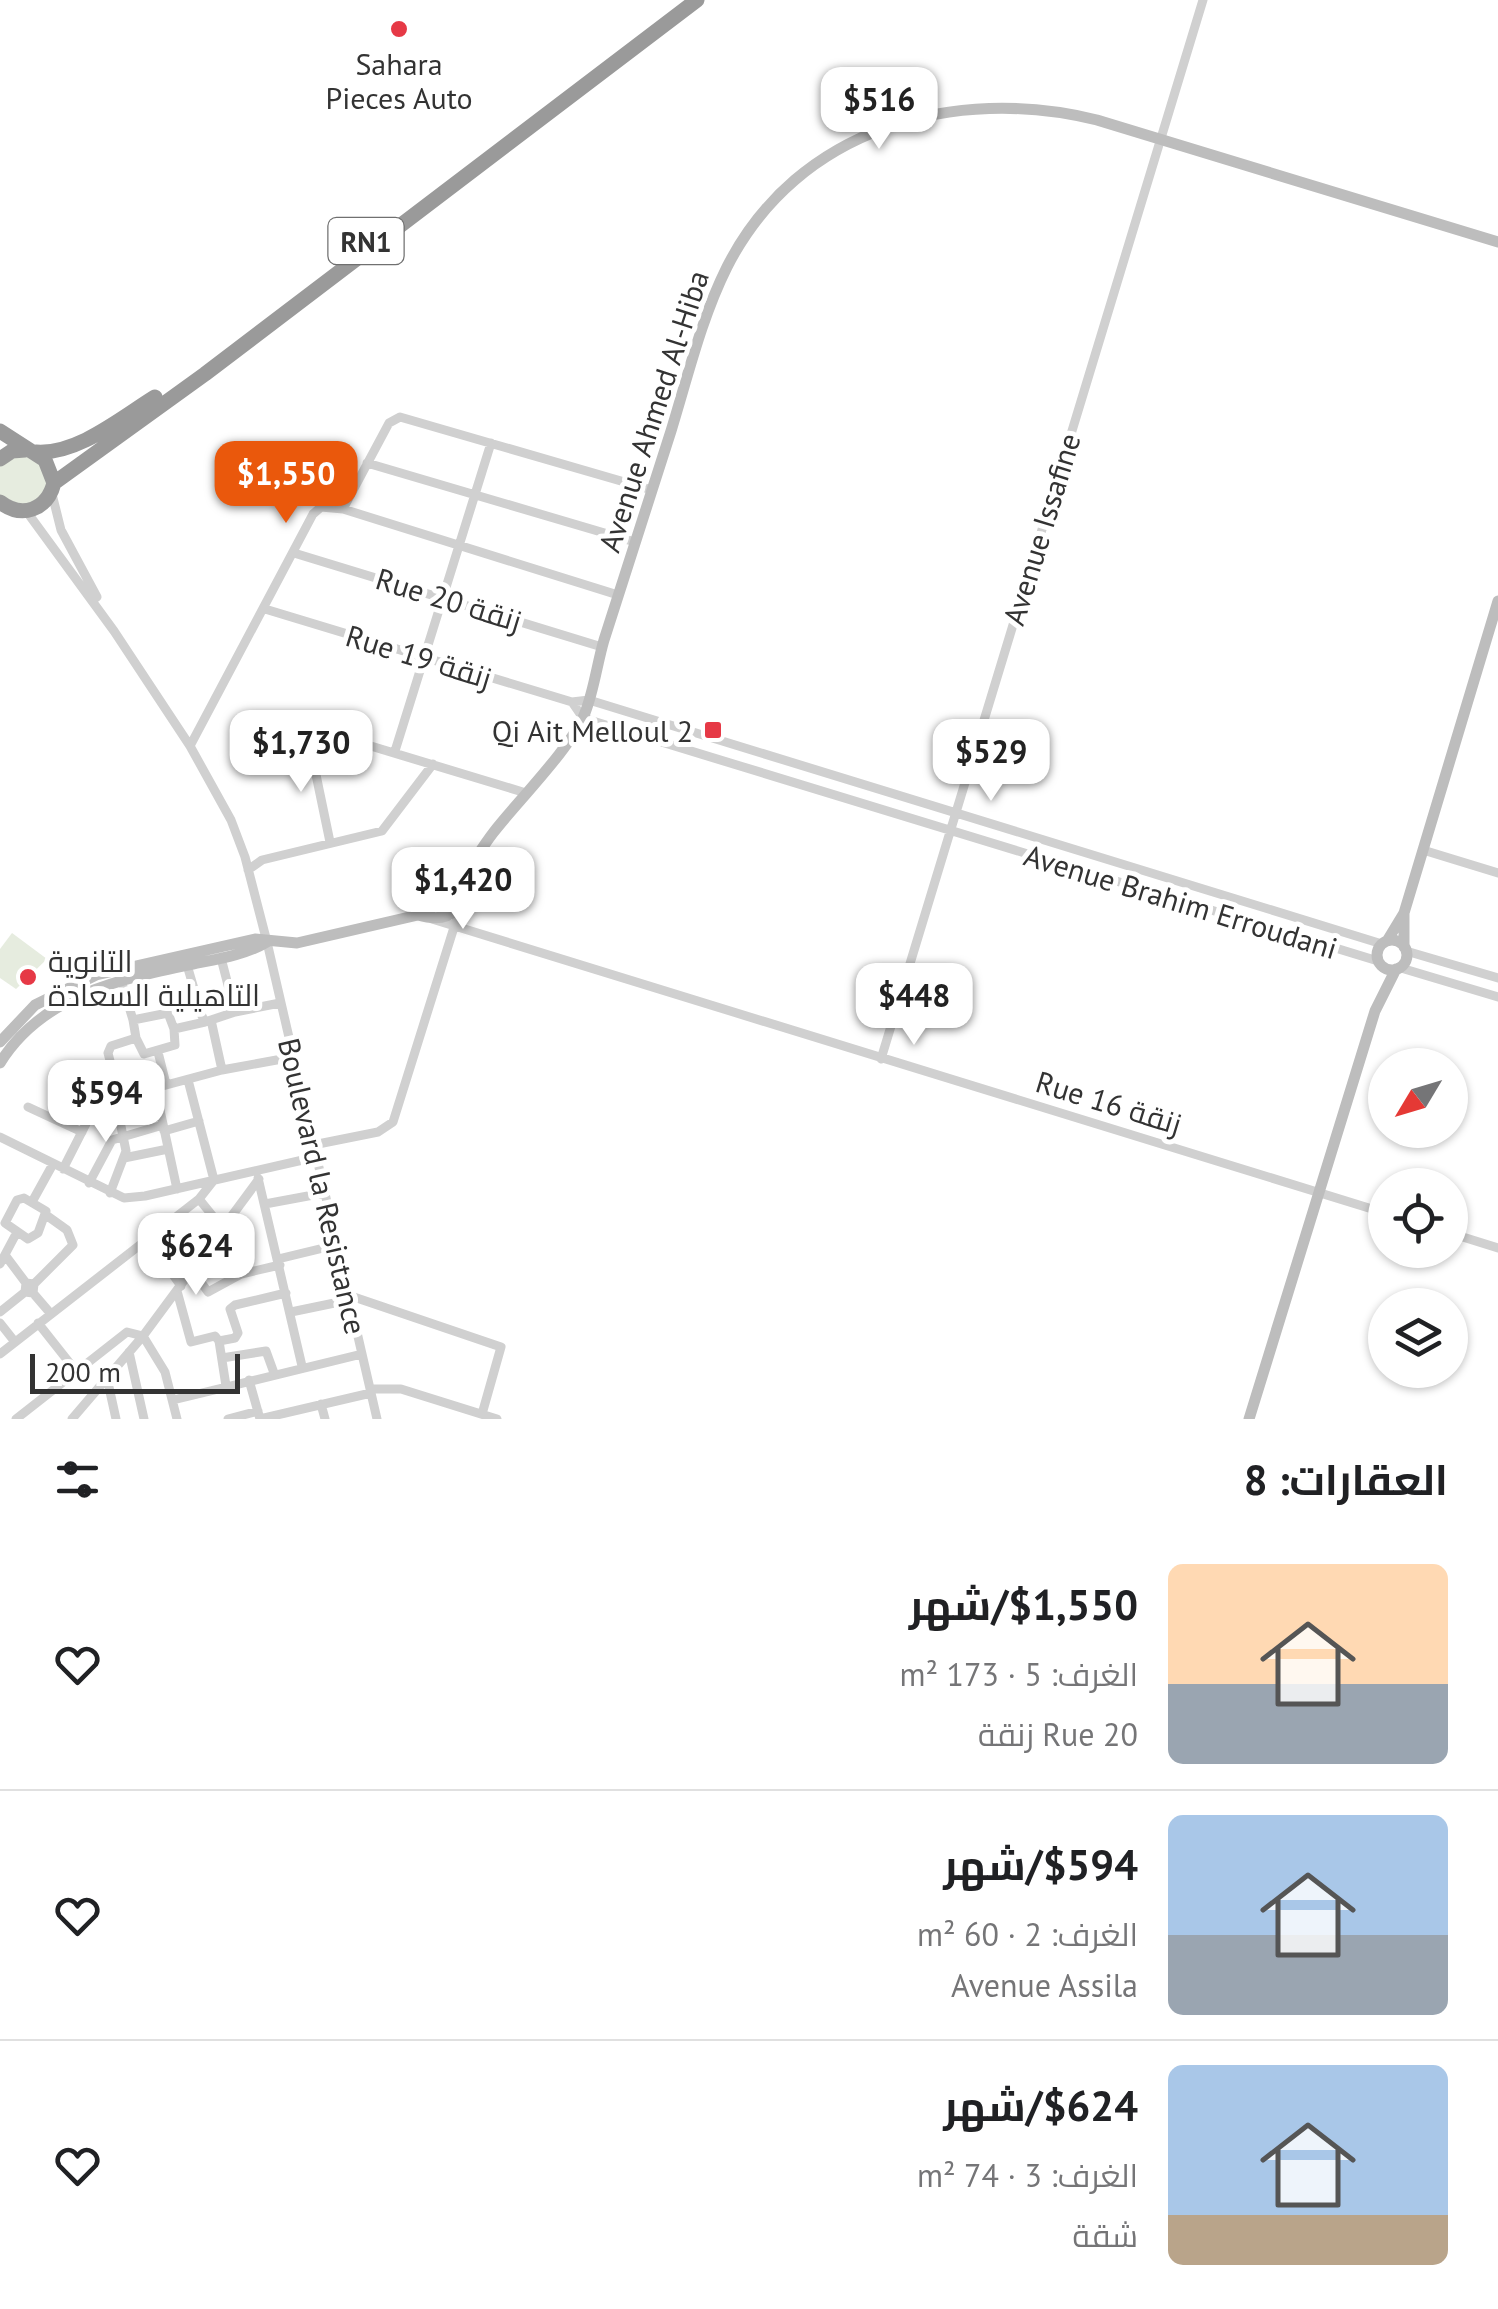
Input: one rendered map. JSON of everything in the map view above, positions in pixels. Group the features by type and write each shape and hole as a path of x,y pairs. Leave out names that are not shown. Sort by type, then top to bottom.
{"highway":[{"name":"RN1","path":"0,459 12,451 55,451 77,443 173,386 681,0"},
{"name":"RN1","path":"0,517 44,503 53,486 697,0"},
{"path":"0,431 50,466 53,486"},
{"path":"0,502 24,512"}],"street":[{"name":"Avenue Issafine","path":"881,1058 1203,0"},
{"name":"Avenue Ahmed Al-Hiba","path":"267,942 297,943 418,915 458,895 478,856 583,718 698,339 728,266 772,204 817,165 852,142 887,127 962,108 1038,107 1498,242"},
{"path":"343,509 389,424 400,417 652,490"},
{"path":"396,752 491,443"},
{"path":"367,463 635,542"},
{"name":"Boulevard la Resistance","path":"53,486 53,509 61,530 114,631"},
{"path":"190,746 318,509 343,509 618,596"},
{"name":"Boulevard la Resistance","path":"24,512 46,533 114,631 190,746 231,820 267,942 377,1419"},
{"name":"Rue 20 زنقة","path":"294,553 602,647"},
{"path":"1378,1003 1377,952 1404,913 1498,602"},
{"name":"Rue 19 زنقة","path":"266,609 572,702 589,700"},
{"name":"Avenue Brahim Erroudani","path":"589,700 1385,943"},
{"path":"572,702 583,718"},
{"name":"Avenue Brahim Erroudani","path":"583,718 1379,963"},
{"path":"330,842 309,741 314,732 325,730 526,793"},
{"path":"686,750 690,733"},
{"path":"248,870 262,860 374,834 388,827 434,764"},
{"path":"1422,850 1498,873"},
{"path":"245,857 262,860"},
{"path":"1116,881 1122,864"},
{"path":"1190,904 1195,886"},
{"path":"313,1144 378,1132 393,1122 458,895"},
{"path":"1250,1419 1378,1003 1399,968 1405,949 1404,913"},
{"path":"418,915 452,921"},
{"name":"Rue 16 زنقة","path":"452,921 1368,1208"},
{"path":"0,1042 35,1006 96,975 255,938 267,942"},
{"path":"0,1063 40,1017 82,993 267,942"},
{"path":"1385,943 1397,942 1405,949 1498,978"},
{"path":"220,958 236,1012"},
{"path":"1379,963 1498,997"},
{"path":"187,965 222,1070"},
{"path":"120,980 144,1054 175,1045 174,1029 166,1012 133,1020"},
{"path":"174,1029 280,1003"},
{"path":"110,1193 124,1158 124,1135 109,1048 136,1038"},
{"path":"158,1052 166,1084"},
{"path":"64,1169 97,1105 154,1086 292,1057"},
{"path":"188,1080 214,1180"},
{"path":"154,1086 176,1189"},
{"path":"52,1118 68,1088"},
{"path":"28,1107 82,1132"},
{"path":"89,1182 108,1144 124,1135 199,1122"},
{"path":"0,1137 110,1193 132,1198 258,1174 316,1157"},
{"path":"124,1158 168,1149"},
{"path":"32,1202 53,1164"},
{"path":"258,1174 302,1366"},
{"path":"72,1419 193,1271 227,1226 258,1174"},
{"path":"0,1354 199,1199 214,1180"},
{"path":"265,1204 324,1193"},
{"path":"0,1312 73,1245 67,1230 32,1202 19,1199 5,1220 17,1232 32,1238 46,1214"},
{"path":"199,1199 227,1226 241,1274"},
{"path":"17,1232 2,1260 51,1314"},
{"path":"1468,1239 1498,1248"},
{"path":"148,1240 179,1289 189,1342 215,1336 220,1341 226,1386"},
{"path":"193,1271 211,1292 229,1278 336,1244"},
{"path":"220,1341 238,1334 230,1309 234,1305 286,1293"},
{"path":"291,1312 349,1298 501,1347 482,1414"},
{"path":"0,1323 15,1342"},
{"path":"38,1324 76,1372"},
{"path":"16,1419 127,1332 142,1336 163,1366 177,1419"},
{"path":"222,1358 266,1350 274,1373"},
{"path":"129,1352 143,1419"},
{"path":"173,1400 362,1354"},
{"path":"107,1378 116,1419"},
{"path":"249,1380 260,1416"},
{"path":"228,1419 321,1404 370,1391 401,1389 498,1419"},
{"path":"321,1404 324,1419"}],"shaded area":[{"path":"17,454 37,458 49,488 26,508 0,495 0,466"},
{"path":"12,933 47,959 16,989 0,978 0,949"}],"place":[{"name":"Sahara Pieces Auto","path":"399,29"},
{"name":"Qi Ait Melloul 2","path":"713,730"},
{"name":"التانوية التاهيلية السعادة","path":"28,977"}]}
